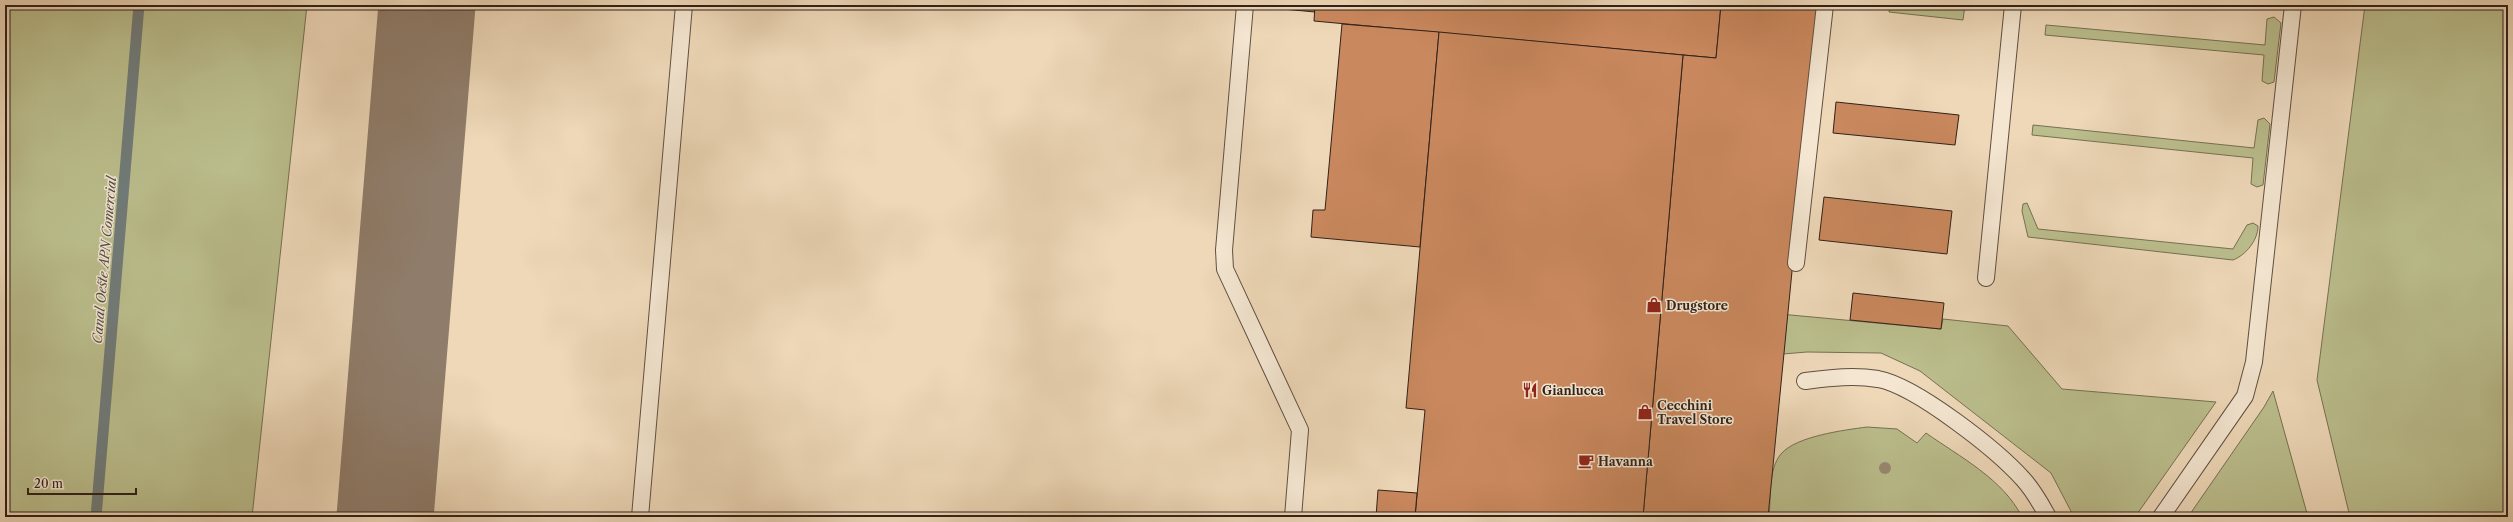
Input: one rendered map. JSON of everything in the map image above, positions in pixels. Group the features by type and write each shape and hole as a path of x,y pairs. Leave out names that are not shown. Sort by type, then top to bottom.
{"lane":[{"path":"640,517 684,5"},
{"path":"1245,5 1224,250 1225,270 1300,430 1293,517"},
{"path":"1796,262 1825,5"},
{"path":"1986,278 2013,5"},
{"path":"2161,517 2245,396 2254,362 2293,5"},
{"path":"1805,381 1841,376 1879,380 1905,389 1979,439 2023,479 2048,517"}],"green space":[{"path":"5,5 307,5 252,517 5,517"},
{"path":"1890,5 1965,5 1963,20 1889,12"},
{"path":"2365,5 2508,5 2508,517 2350,517 2317,380"},
{"path":"2274,17 2281,23 2274,82 2268,84 2262,81 2264,55 2045,35 2046,25 2265,45 2267,19"},
{"path":"2264,118 2270,124 2263,185 2257,187 2251,184 2253,158 2032,135 2033,125 2254,148 2258,120"},
{"path":"2027,203 2038,229 2233,249 2247,225 2253,223 2258,226 2254,242 2247,251 2233,260 2028,237 2022,211 2023,204"},
{"path":"1780,314 1941,329 1943,319 2008,326 2062,389 2216,402 2135,517 2074,517 2051,473 1920,371 1881,353 1807,352 1783,354"},
{"path":"2273,391 2308,517 2188,517 2264,407"},
{"path":"1867,427 1897,429 1917,443 1926,433 1966,460 1992,480 2014,503 2022,517 1769,517 1772,476 1777,460 1781,454 1788,448 1809,438 1834,432"}],"building":[{"path":"1240,5 1315,5 1315,12"},
{"path":"1315,5 1721,5 1716,58 1314,21"},
{"path":"1721,5 1818,5 1768,517 1643,517 1683,55 1716,58"},
{"path":"1342,24 1439,32 1420,247 1311,237 1313,210 1325,210"},
{"path":"1439,32 1683,55 1643,517 1415,517 1425,410 1406,408"},
{"path":"1836,102 1959,115 1955,145 1833,133"},
{"path":"1824,197 1952,211 1947,254 1819,240"},
{"path":"1853,293 1944,303 1941,329 1850,320"},
{"path":"1378,490 1417,493 1415,517 1376,517"}],"waterway":[{"name":"Canal Oeste APN Comercial","path":"96,517 139,5"}],"taxiway":[{"path":"385,517 427,5"}],"place":[{"name":"Drugstore","path":"1654,305"},
{"name":"Gianlucca","path":"1530,390"},
{"name":"Cecchini Travel Store","path":"1645,412"},
{"name":"Havanna","path":"1586,461"}]}
